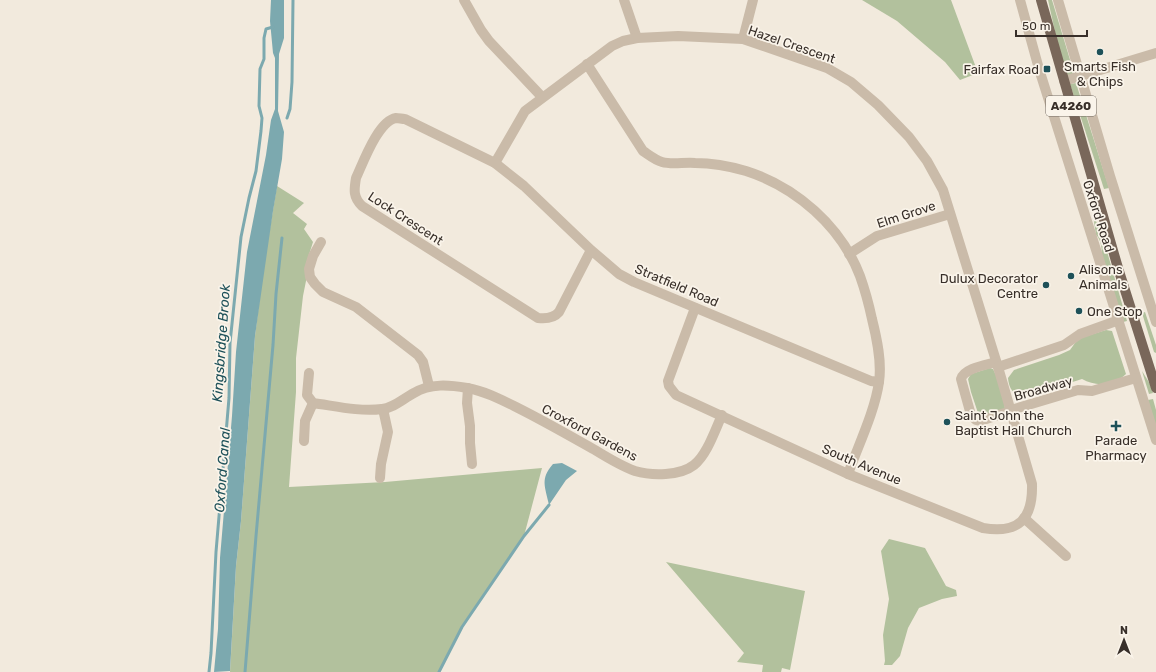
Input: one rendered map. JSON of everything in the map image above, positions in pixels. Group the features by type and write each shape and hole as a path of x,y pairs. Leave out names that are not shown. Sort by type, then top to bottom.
{"main road":[{"name":"Oxford Road","path":"1041,0 1118,268 1152,362 1156,388"}],"street":[{"path":"464,0 489,41 542,96"},
{"path":"624,0 637,38"},
{"path":"743,39 754,0"},
{"name":"Oxford Road","path":"1020,0 1042,76 1156,440"},
{"name":"Oxford Road","path":"1058,0 1110,176 1156,322"},
{"name":"Hazel Crescent","path":"495,163 522,115 542,96 612,46 623,41 637,38 678,36 743,39 827,68 852,82 878,105 909,137 927,161 943,190 997,364"},
{"path":"1064,81 1156,53"},
{"path":"588,64 643,151 653,158 663,162 694,163 733,167 754,174 776,184 814,209 850,254 860,275 869,304 879,356 879,382 873,407 848,474"},
{"name":"Lock Crescent","path":"495,163 415,123 405,119 396,118 386,123 379,131 356,178 355,197 362,206 538,318 546,319 560,312 591,250"},
{"name":"Stratfield Road","path":"495,163 524,186 591,250 619,274 695,308 871,381 879,382"},
{"name":"Elm Grove","path":"850,254 878,236 950,214"},
{"path":"321,242 309,269 310,277 323,292 356,307 418,355 423,362 429,386"},
{"name":"South Avenue","path":"695,308 668,381 669,386 676,394 848,474 983,528 993,530 1009,528 1016,525 1024,518"},
{"name":"Broadway","path":"1119,320 1080,334 1064,345 997,364 968,370 962,375 961,379 971,415 976,420 980,421 1078,390 1092,391 1136,378"},
{"name":"Broadway","path":"997,364 1011,411"},
{"path":"304,441 305,421 313,403 307,395 309,373"},
{"name":"Croxford Gardens","path":"313,403 348,409 384,410 399,403 414,392 429,386 468,388 493,396 546,422 623,466 637,472 654,474 681,471 694,466 703,455 722,415"},
{"path":"468,388 467,403 472,464"},
{"path":"380,478 381,464 388,432 384,410"},
{"path":"1011,411 1032,484 1030,510 1024,518 1066,556"}],"green space":[{"path":"862,0 951,0 978,73 960,80 945,62 897,21"},
{"path":"1048,0 1052,0 1074,73 1068,77 1058,45"},
{"path":"1076,83 1109,188 1104,189 1070,84"},
{"path":"277,186 304,203 293,213 307,224 304,229 313,242 306,264 306,281 296,358 296,392 289,487 385,482 542,468 524,536 462,627 439,672 230,672 236,566 241,521 255,336 264,264"},
{"path":"1093,215 1102,234 1127,321 1123,322 1101,254 1100,241 1096,235"},
{"path":"1145,312 1156,345 1156,353 1154,352 1142,313"},
{"path":"1106,330 1112,331 1126,374 1121,378 1104,384 1087,382 1082,379 1025,397 1017,395 1012,391 1008,378 1014,370 1059,355 1070,350 1080,338"},
{"path":"990,368 993,369 999,383 1004,399 1005,409 981,416 978,413 968,379 971,374"},
{"path":"1142,371 1150,384 1153,393 1149,394"},
{"path":"1153,399 1156,410 1156,427 1148,400"},
{"path":"889,539 925,548 946,586 956,590 957,596 942,599 919,608 908,628 900,656 892,665 884,665 883,635 889,599 881,551"},
{"path":"666,562 805,591 790,670 782,668 781,672 762,672 763,665 737,662 744,653"}],"water":[{"path":"271,0 284,0 284,38 279,54 278,111 284,132 282,159 255,336 241,521 236,566 230,671 214,672 218,629 220,558 236,352 247,252 266,155 271,120 275,109 275,58 273,53 270,21"},
{"path":"562,463 577,471 566,480 549,505 545,488 546,474 553,464"}],"waterway":[{"path":"287,118 290,109 292,82 293,0"},
{"name":"Kingsbridge Brook","path":"209,672 216,552 229,398 230,343 241,237 256,171 261,131 262,118 259,106 260,69 264,59 264,38 266,29 273,27"},
{"path":"245,672 276,294 282,238"},
{"path":"439,672 462,627 524,536 549,505"}],"place":[{"name":"Smarts Fish & Chips","path":"1100,52"},
{"name":"Fairfax Road","path":"1047,69"},
{"name":"Alisons Animals","path":"1071,276"},
{"name":"Dulux Decorator Centre","path":"1046,285"},
{"name":"One Stop","path":"1079,311"},
{"name":"Saint John the Baptist Hall Church","path":"947,422"},
{"name":"Parade Pharmacy","path":"1116,426"}],"water label":[{"name":"Oxford Canal","path":"222,470"}]}
